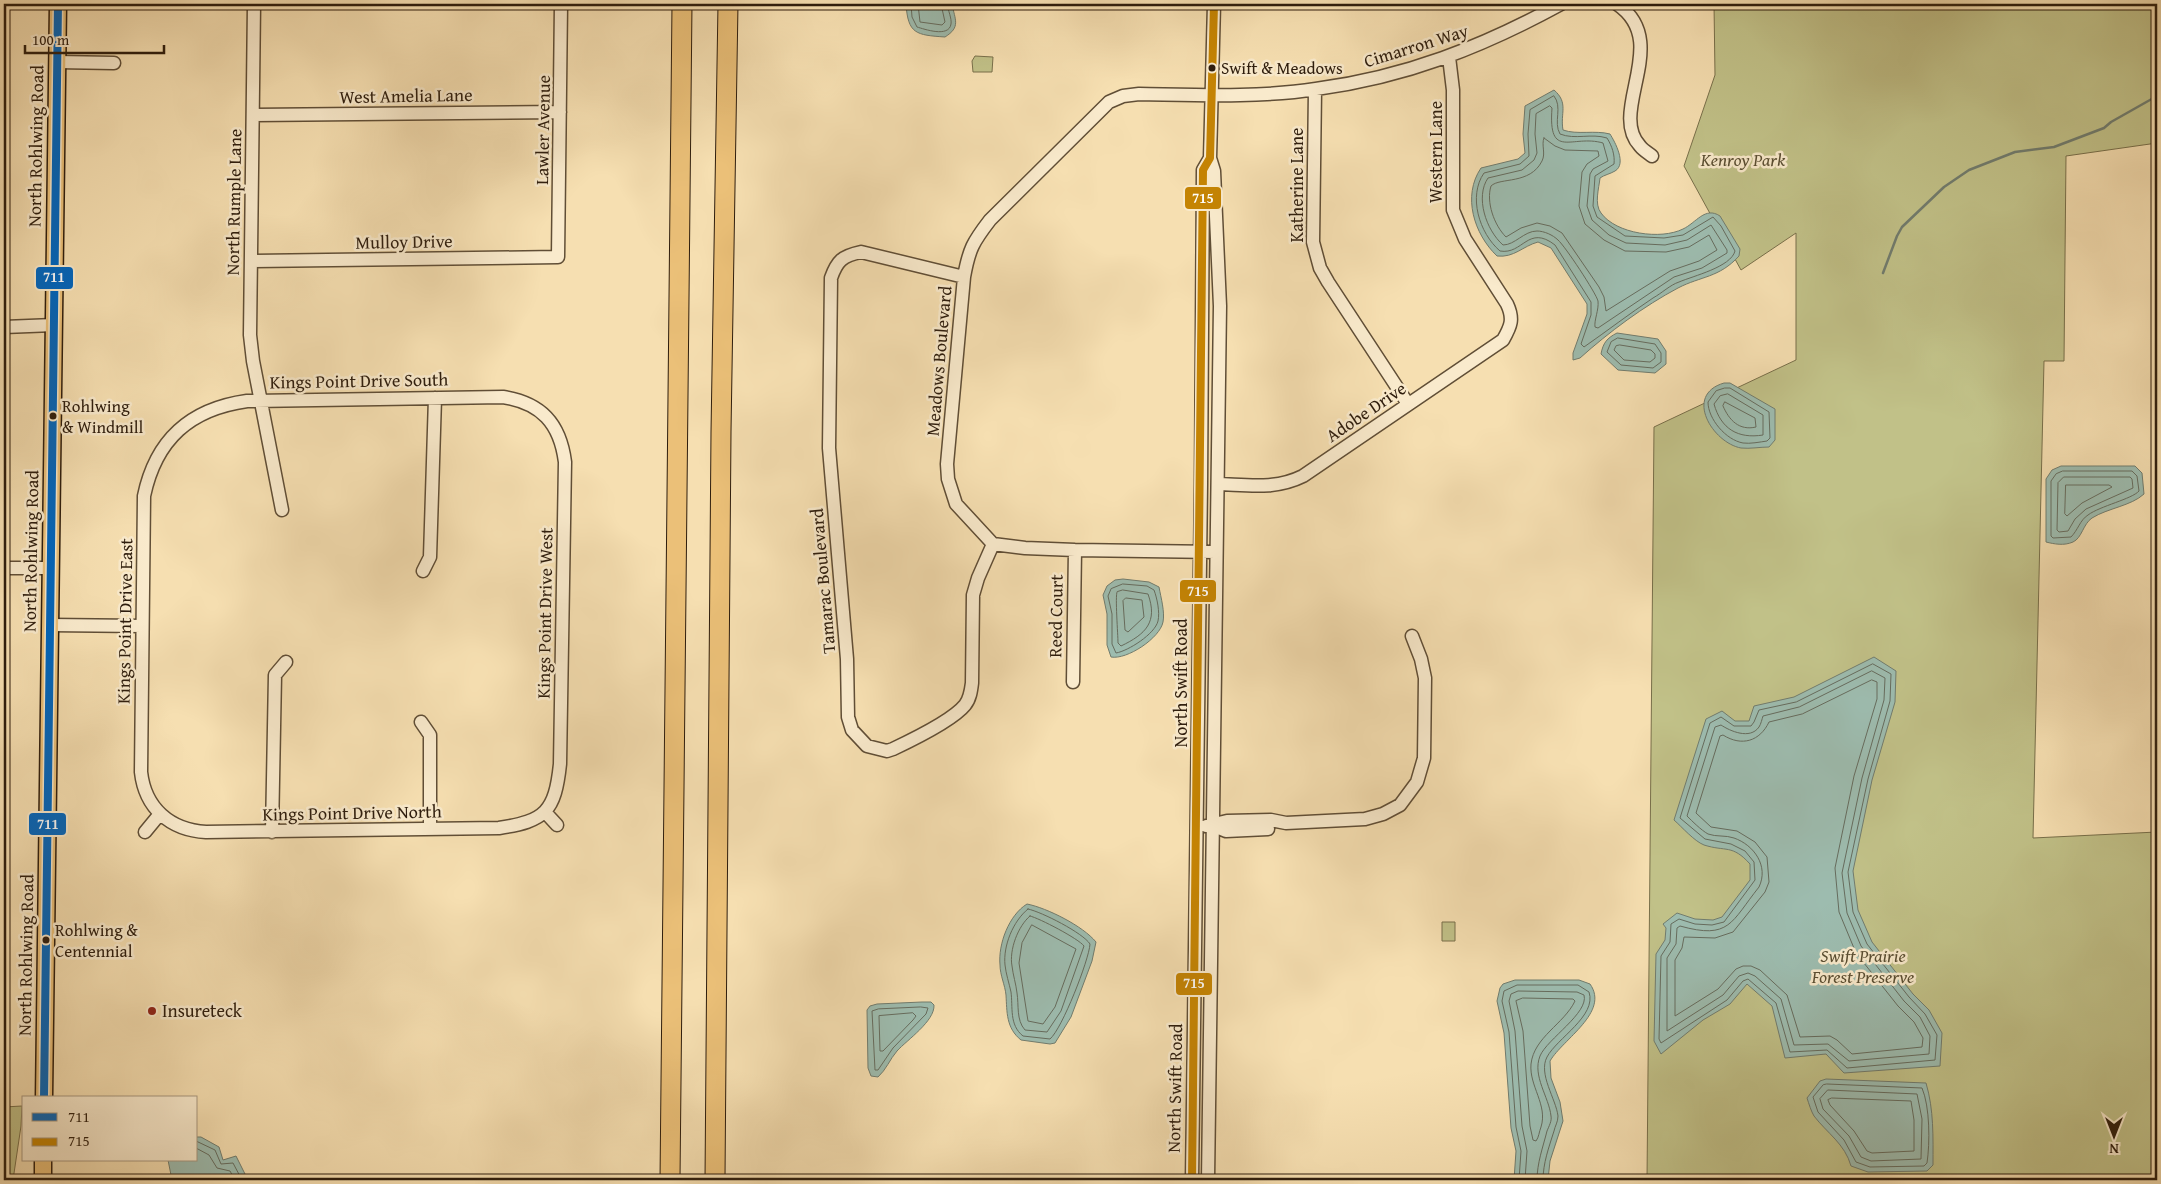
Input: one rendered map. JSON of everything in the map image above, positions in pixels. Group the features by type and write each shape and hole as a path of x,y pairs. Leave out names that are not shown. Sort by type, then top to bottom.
{"highway":[{"path":"675,4 676,84 681,141"},
{"path":"670,1180 682,4"},
{"path":"715,1180 720,451 728,4"},
{"path":"660,1180 671,1052"}],"main road":[{"name":"North Rohlwing Road","path":"44,1096 58,4"},
{"path":"43,1180 44,1162"}],"street":[{"name":"North Rumple Lane","path":"254,4 250,335 252,361 282,510"},
{"name":"Lawler Avenue","path":"558,257 561,4"},
{"name":"North Swift Road","path":"1208,1180 1220,306 1214,171 1210,158 1214,4"},
{"name":"Cimarron Way","path":"1212,94 1315,90 1389,76 1449,57 1516,28 1561,4"},
{"path":"1617,4 1629,14 1640,40 1639,71 1631,106 1631,123 1639,146 1652,156"},
{"name":"Western Lane","path":"1449,57 1453,90 1453,210 1465,239 1507,304 1513,321"},
{"path":"57,62 114,63"},
{"name":"Katherine Lane","path":"1315,90 1314,242 1316,256 1328,282 1408,404"},
{"name":"Meadows Boulevard","path":"993,544 956,504 948,479 948,454 964,277 969,251 980,232 1109,102 1123,96 1139,94 1212,94"},
{"name":"West Amelia Lane","path":"253,115 560,112"},
{"name":"North Swift Road","path":"1192,1180 1203,170 1210,158"},
{"name":"Tamarac Boulevard","path":"964,277 861,252 849,254 836,263 831,278 829,448 847,659 848,717 852,730 866,746 887,751 893,749 948,718 964,706 970,696 972,683 972,602 974,588 993,544"},
{"name":"Mulloy Drive","path":"251,261 558,257"},
{"name":"Adobe Drive","path":"1218,484 1266,486 1289,483 1302,476 1504,340 1513,321"},
{"path":"4,327 54,324"},
{"name":"Kings Point Drive South","path":"167,442 187,423 212,409 235,403 260,400 503,397 520,400 551,411 554,426"},
{"path":"423,571 430,558 435,398"},
{"name":"Kings Point Drive West","path":"548,807 560,764 565,462 561,442 554,426"},
{"name":"Kings Point Drive East","path":"156,809 144,788 141,772 144,496 154,463 167,442"},
{"path":"993,544 1025,548 1075,550 1216,552"},
{"name":"Reed Court","path":"1073,682 1075,550"},
{"path":"4,568 51,568"},
{"path":"50,625 142,626"},
{"path":"1197,826 1214,826 1227,821 1271,820 1286,823 1374,817 1400,805 1414,786 1424,758 1425,678 1412,636"},
{"path":"272,832 275,675 286,662"},
{"path":"421,722 430,735 430,829"},
{"path":"548,807 557,825"},
{"name":"Kings Point Drive North","path":"156,809 176,825 196,832 272,832 499,828 534,821 548,807"},
{"path":"145,832 156,809"}],"green space":[{"name":"Swift Prairie Forest Preserve","path":"1714,4 2157,4 2157,143 2066,156 2064,361 2044,361 2033,838 2157,832 2157,1180 1647,1180 1654,427 1796,360 1796,233 1741,270 1684,166 1715,75"},
{"path":"975,56 993,57 992,72 973,72 972,61"},
{"path":"1442,922 1455,922 1455,941 1442,941"},
{"path":"22,1106 13,1180 4,1180 4,1107"}],"water":[{"path":"906,4 952,4 956,23 953,30 945,37 920,34 915,31 909,22"},
{"path":"1554,90 1559,95 1563,104 1563,130 1610,134 1617,147 1620,158 1618,168 1600,178 1598,191 1597,201 1599,209 1608,220 1617,226 1639,233 1663,234 1683,229 1705,214 1715,213 1720,216 1740,249 1739,256 1724,269 1686,284 1665,295 1627,320 1580,358 1573,360 1573,353 1587,314 1587,304 1551,248 1538,242 1513,254 1497,256 1482,237 1473,214 1472,202 1472,190 1481,168 1518,159 1525,153 1523,134 1525,106"},
{"path":"1617,333 1658,339 1666,351 1666,364 1655,373 1618,370 1601,354 1606,341"},
{"path":"1724,383 1730,383 1775,409 1775,440 1769,447 1741,448 1721,437 1713,428 1704,408 1705,398 1712,389"},
{"path":"2061,466 2135,466 2142,473 2144,494 2133,501 2092,518 2073,542 2056,544 2046,542 2046,479 2052,470"},
{"path":"1115,580 1149,582 1159,587 1163,622 1156,635 1142,647 1125,655 1111,657 1107,645 1107,614 1103,595 1107,586"},
{"path":"1874,657 1896,671 1895,702 1872,780 1853,871 1858,910 1872,942 1913,994 1929,1010 1942,1033 1940,1066 1844,1073 1826,1054 1785,1058 1772,1006 1747,984 1730,1004 1703,1020 1661,1054 1654,1041 1656,954 1665,940 1666,928 1663,924 1677,913 1695,919 1713,920 1722,917 1750,880 1750,864 1744,858 1733,851 1700,843 1674,820 1706,719 1722,711 1735,721 1749,721 1754,706 1794,697"},
{"path":"1027,904 1064,918 1083,930 1096,942 1092,961 1071,1017 1055,1043 1050,1044 1021,1040 1012,1030 1007,1014 1005,991 1000,969 1001,948 1010,923 1015,915"},
{"path":"1515,980 1579,980 1590,984 1595,994 1594,1005 1590,1015 1550,1061 1551,1078 1560,1102 1563,1121 1550,1161 1548,1180 1514,1180 1516,1151 1511,1128 1504,1033 1497,1001 1503,984"},
{"path":"931,1002 934,1005 933,1011 925,1024 897,1051 878,1077 871,1076 868,1068 867,1010 870,1006 877,1004"},
{"path":"1826,1079 1926,1083 1932,1113 1933,1165 1927,1171 1868,1172 1851,1166 1845,1151 1814,1116 1807,1098 1820,1081"},
{"path":"198,1137 201,1137 219,1147 223,1160 236,1156 248,1180 172,1180 168,1162 198,1162"}],"waterway":[{"path":"1883,273 1902,227 1944,187 1969,170 2015,152 2054,147 2104,128 2111,122 2157,96"}],"transit line":[{"name":"711","path":"44,1096 58,4"},
{"name":"715","path":"1192,1180 1203,170 1210,158 1214,4"}],"place":[{"name":"Swift & Meadows","path":"1212,68"},
{"name":"Rohlwing & Windmill","path":"53,416"},
{"name":"Rohlwing & Centennial","path":"46,940"},
{"name":"Insureteck","path":"152,1011"}],"park label":[{"name":"Kenroy Park","path":"1743,160"}]}
